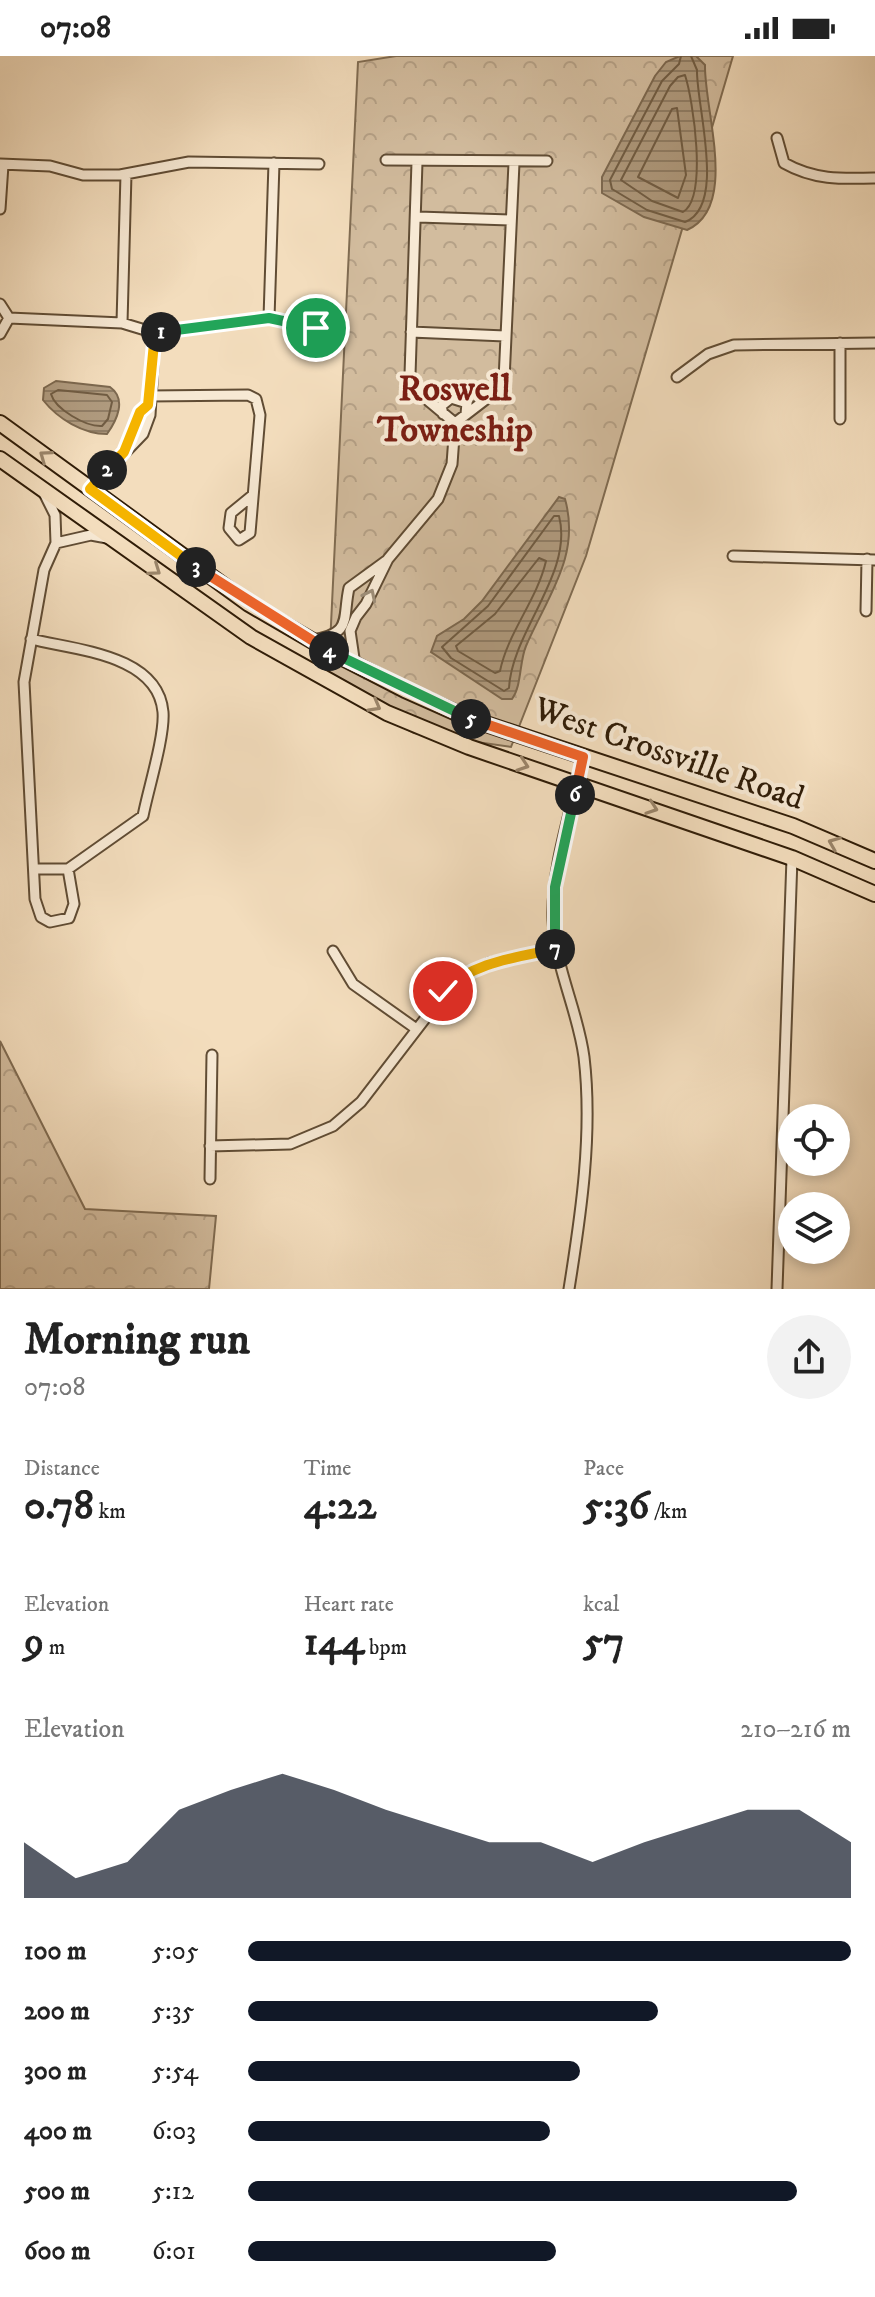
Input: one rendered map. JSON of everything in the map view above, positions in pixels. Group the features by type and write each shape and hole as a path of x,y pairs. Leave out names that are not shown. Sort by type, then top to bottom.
{"main road":[{"name":"West Crossville Road","path":"0,423 217,582 355,665 468,718 793,826 875,861"},
{"name":"West Crossville Road","path":"0,459 251,637 387,713 469,747 792,858 875,894"}],"street":[{"path":"777,138 784,163 805,175 832,179 875,178"},
{"path":"386,160 547,161"},
{"path":"0,209 1,164 50,166 83,175 126,174 189,162 319,164"},
{"path":"417,162 418,217 410,375 413,388 455,423"},
{"path":"269,318 274,163"},
{"path":"311,640 332,637 346,630 388,559 438,499 452,464 455,423 498,390 504,380 514,163"},
{"path":"122,323 126,174"},
{"path":"418,217 511,220"},
{"path":"0,304 9,318"},
{"path":"9,318 122,323 155,333 269,318 316,328"},
{"path":"0,334 9,318"},
{"path":"411,332 505,336"},
{"path":"90,489 143,434 150,415 148,401 155,333"},
{"path":"840,343 840,419"},
{"path":"677,377 708,354 734,345 875,343"},
{"path":"148,401 248,395 256,399 260,415 250,533 239,540 229,528 231,513 253,495"},
{"path":"443,414 441,406 451,398 467,403 466,414"},
{"path":"43,490 55,515 56,543 44,570 24,682 37,911 50,922 69,918 73,910 68,869"},
{"path":"56,543 91,535 111,539"},
{"path":"733,556 871,560 866,611"},
{"path":"355,665 346,630 349,588 388,559"},
{"path":"31,639 136,668 158,695 163,713 143,816 129,829 68,869 36,869"},
{"path":"569,1289 582,1209 586,1088 580,1030 557,948 555,887 583,757"},
{"path":"777,1289 792,858"},
{"path":"210,1146 290,1144 333,1126 361,1102 443,991 467,973 489,963 557,948"},
{"path":"333,951 353,984 415,1028"},
{"path":"210,1179 212,1055"}],"green space":[{"path":"396,56 733,56 586,556 511,747 414,733 328,687 358,62"},
{"path":"0,1041 85,1209 216,1216 209,1289 0,1289"}],"water":[{"path":"680,56 696,56 705,65 715,156 712,201 703,218 687,230 644,217 602,193 602,177 655,76 666,62"},
{"path":"56,381 110,387 115,392 119,410 107,434 80,428 49,407 43,400 44,388"},
{"path":"559,497 565,499 569,520 565,558 526,646 515,693 512,699 502,699 431,652 437,636 464,619 482,601"}],"district":[{"name":"Roswell Towneship","path":"455,410"}],"route":[{"path":"316,328 269,318 233,320 155,333 148,405 140,412 124,452 90,489 249,604 335,654 468,718 583,757 555,887 553,919 557,948 489,963 467,973 443,991"}]}
